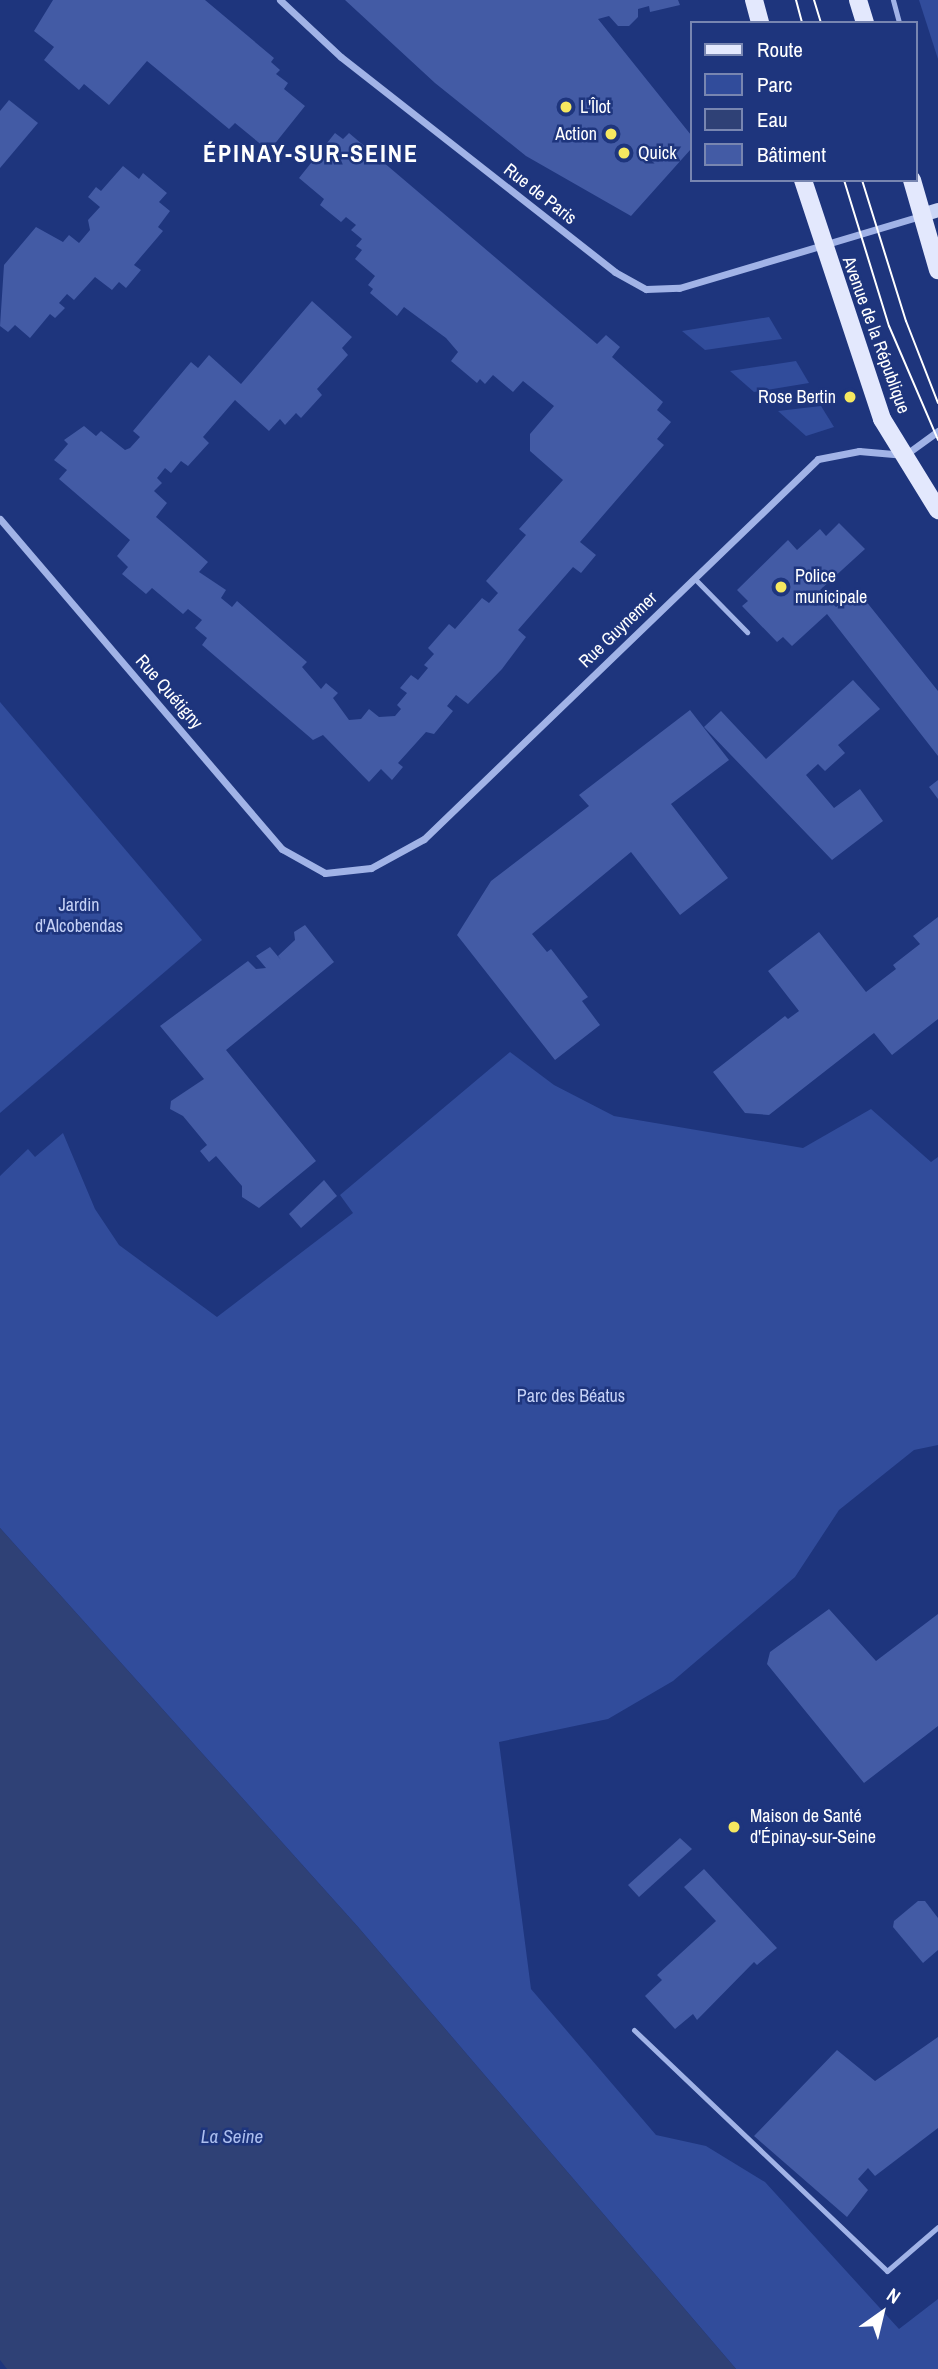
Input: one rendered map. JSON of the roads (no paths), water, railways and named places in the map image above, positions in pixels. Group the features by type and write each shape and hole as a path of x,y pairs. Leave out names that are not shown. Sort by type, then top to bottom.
{"main road":[{"path":"754,0 759,21"},
{"path":"858,0 864,21"},
{"name":"Avenue de la République","path":"804,182 821,244 882,419 938,510"},
{"path":"913,182 930,212 938,270"}],"street":[{"name":"Rue de Paris","path":"280,0 402,105 615,272 646,289 679,288 930,212"},
{"path":"905,455 938,431"},
{"name":"Rue Guynemer","path":"325,873 371,868 425,839 818,459 859,451 905,455"},
{"name":"Rue Quétigny","path":"0,519 282,849 325,873"}],"lane":[{"path":"893,0 899,21"},
{"path":"694,578 747,632"},
{"path":"635,2030 887,2270 938,2227"}],"water":[{"name":"La Seine","path":"0,1528 358,1927 736,2369 7,2369 0,2360"}],"tram line":[{"path":"796,0 801,21"},
{"path":"814,0 820,21"},
{"path":"845,182 889,326 938,440"},
{"path":"863,182 906,321 938,403"}],"place":[{"name":"L'Îlot","path":"566,107"},
{"name":"Action","path":"611,134"},
{"name":"Quick","path":"624,153"},
{"name":"Rose Bertin","path":"850,397"},
{"name":"Police municipale","path":"781,587"},
{"name":"Maison de Santé d'Épinay-sur-Seine","path":"734,1827"}],"district":[{"name":"ÉPINAY-SUR-SEINE","path":"311,154"}],"park label":[{"name":"Jardin d'Alcobendas","path":"79,916"},
{"name":"Parc des Béatus","path":"571,1396"}]}
